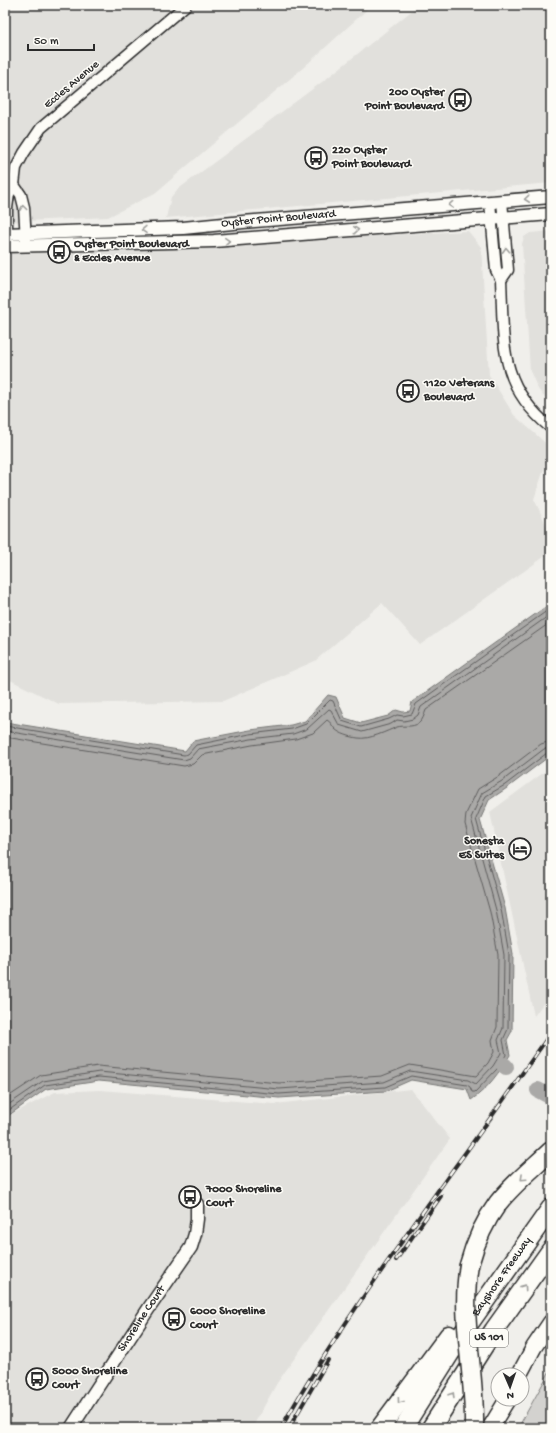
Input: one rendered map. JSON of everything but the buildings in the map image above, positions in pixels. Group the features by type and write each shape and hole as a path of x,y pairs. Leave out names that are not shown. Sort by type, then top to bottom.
{"highway":[{"path":"479,1427 465,1306 469,1265 477,1239 497,1204 551,1151"},
{"name":"Bayshore Freeway","path":"403,1428 441,1366 488,1296 551,1208"},
{"name":"Bayshore Freeway","path":"431,1428 477,1356 551,1250"},
{"path":"380,1428 440,1346 461,1322 488,1296"}],"main road":[{"path":"523,1367 534,1347 551,1322"},
{"path":"479,1427 499,1407"},
{"path":"498,1428 505,1407"}],"street":[{"name":"Eccles Avenue","path":"6,246 7,208 9,194 14,185 16,168 41,128 186,5"},
{"path":"14,185 21,195 24,207 26,246"},
{"name":"Oyster Point Boulevard","path":"6,234 176,229 551,197"},
{"path":"496,202 498,218 496,270 501,280 506,359 513,380 523,399 535,414 551,428"},
{"name":"Oyster Point Boulevard","path":"6,246 214,241 551,214"},
{"name":"Shoreline Court","path":"71,1428 149,1308 191,1248 195,1234 197,1204"}],"shaded area":[{"path":"5,5 372,5 304,67 155,193 108,217 5,222"},
{"path":"419,5 551,5 551,183 166,218 171,197 177,190 326,79"},
{"path":"468,231 481,247 489,375 514,415 551,448 534,499 551,535 551,552 420,645 382,603 315,661 223,701 59,704 6,678 5,253"},
{"path":"551,231 551,406 538,389 530,371 522,244 524,237 530,233"},
{"path":"551,767 551,993 534,1016 490,812"},
{"path":"411,1089 450,1139 277,1383 252,1428 5,1428 5,1119 8,1116 55,1092 100,1090 275,1104"},
{"path":"551,1369 551,1428 518,1428"}],"water":[{"path":"551,603 551,755 489,800 480,820 505,908 513,954 512,1031 507,1040 510,1055 498,1073 483,1091 471,1100 467,1089 411,1080 386,1091 279,1098 99,1081 46,1089 5,1118 5,722 185,751 193,741 250,730 291,725 305,721 328,695 336,697 345,718 361,723 388,716 396,710 403,712 410,711 412,702"}],"waterway":[{"path":"538,1090 551,1097"}],"railway":[{"path":"281,1428 363,1297 551,1033"},
{"path":"396,1260 441,1196"},
{"path":"289,1428 328,1360"}],"place":[{"name":"200 Oyster Point Boulevard","path":"460,100"},
{"name":"220 Oyster Point Boulevard","path":"316,158"},
{"name":"Oyster Point Boulevard & Eccles Avenue","path":"59,252"},
{"name":"1120 Veterans Boulevard","path":"408,391"},
{"name":"Sonesta ES Suites","path":"520,849"},
{"name":"7000 Shoreline Court","path":"190,1197"},
{"name":"6000 Shoreline Court","path":"174,1319"},
{"name":"5000 Shoreline Court","path":"37,1379"}]}
